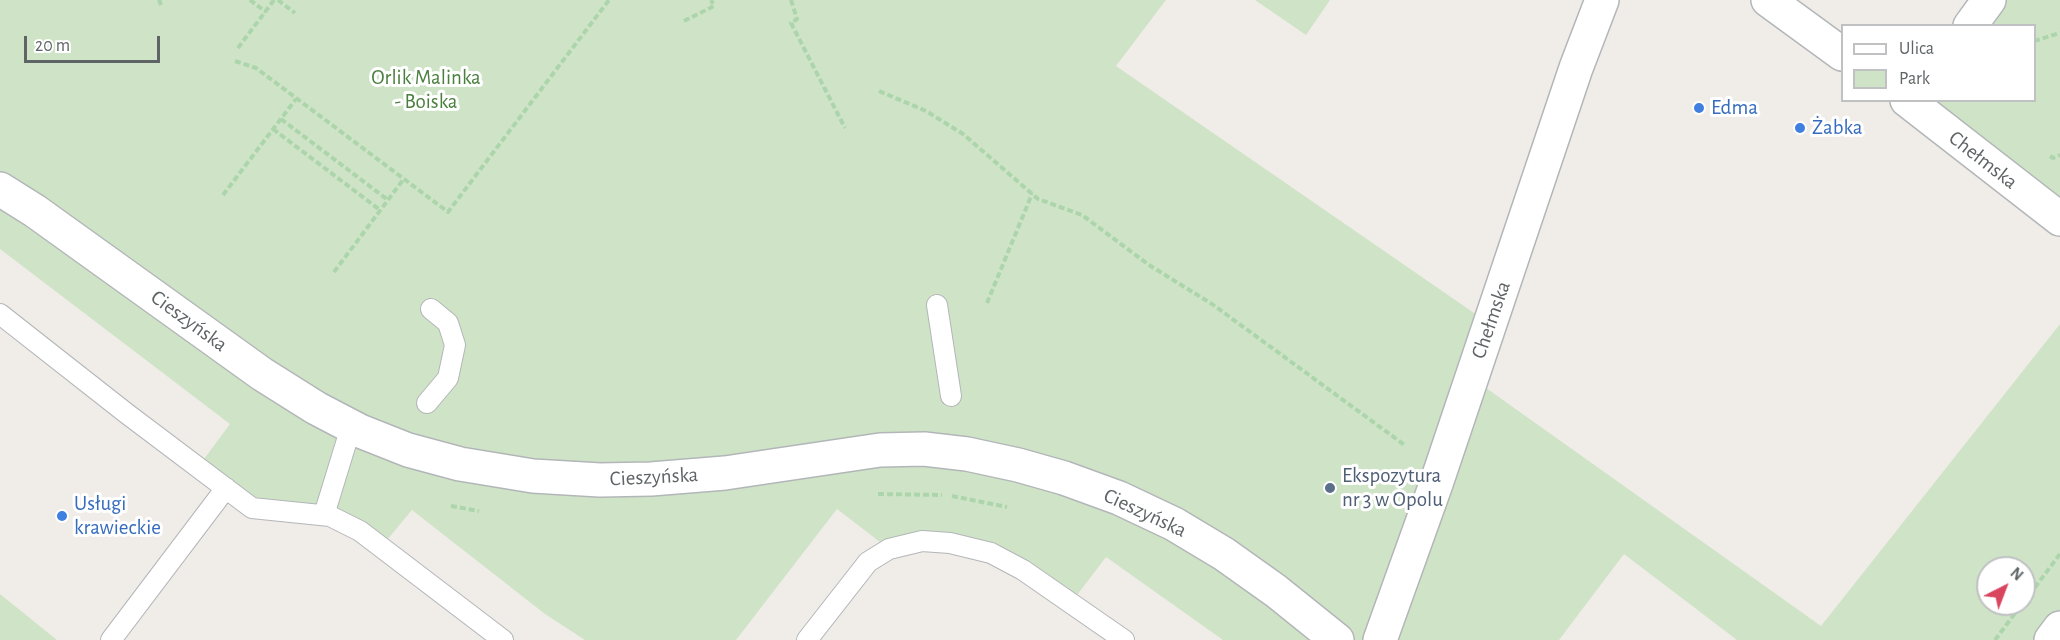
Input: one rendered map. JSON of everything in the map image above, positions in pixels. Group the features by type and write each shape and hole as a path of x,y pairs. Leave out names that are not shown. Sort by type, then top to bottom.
{"street":[{"name":"Chełmska","path":"1380,640 1441,470 1576,68 1602,0"},
{"path":"1768,0 1841,53"},
{"path":"1971,24 1989,0"},
{"name":"Chełmska","path":"1910,102 2056,209"},
{"name":"Cieszyńska","path":"0,189 45,218 262,374 351,427 408,450 460,464 533,476 589,479 651,479 726,473 880,450 924,449 967,454 1064,478 1108,494 1174,524 1224,554 1276,591 1336,640"},
{"path":"2051,640 2060,628"}],"lane":[{"path":"937,305 951,396"},
{"path":"427,403 448,378 456,345 448,323 430,309"},
{"path":"0,314 252,508 330,516 360,531 503,640"},
{"path":"324,515 351,427"},
{"path":"111,640 226,488"},
{"path":"807,640 868,562 888,549 922,541 950,543 991,553 1023,570 1124,640"}],"path":[{"path":"250,0 266,12"},
{"path":"238,48 276,0 296,13"},
{"path":"234,61 256,68 448,212 609,0"},
{"path":"684,21 714,6 711,0"},
{"path":"791,0 797,19 791,23 845,128"},
{"path":"2036,40 2060,33"},
{"path":"879,91 926,111 963,134 1032,195 1082,215 1149,265 1212,304 1366,418 1441,470"},
{"path":"223,195 296,99"},
{"path":"280,119 388,200"},
{"path":"273,129 380,210"},
{"path":"334,272 403,180"},
{"path":"987,303 1032,195"},
{"path":"2036,586 2060,554"},
{"path":"1995,640 2013,616"}],"green space":[{"name":"Orlik Malinka - Boiska","path":"0,0 1166,0 1116,66 1490,324 1472,378 1821,626 2060,324 2060,628 2051,640 1737,640 1624,554 1559,640 1223,640 1106,557 1071,603 991,553 889,549 837,509 736,640 585,640 545,614 412,510 381,547 360,531 280,512 198,467 230,424 0,249"},
{"path":"1255,0 1330,0 1306,35"},
{"path":"1989,0 2060,0 2060,219 1914,102 2036,102 2036,24 1971,24"},
{"path":"0,594 57,640 0,640"}],"place":[{"name":"Edma","path":"1699,108"},
{"name":"Żabka","path":"1800,128"},
{"name":"Ekspozytura nr 3 w Opolu","path":"1330,488"},
{"name":"Usługi krawieckie","path":"62,516"}]}
